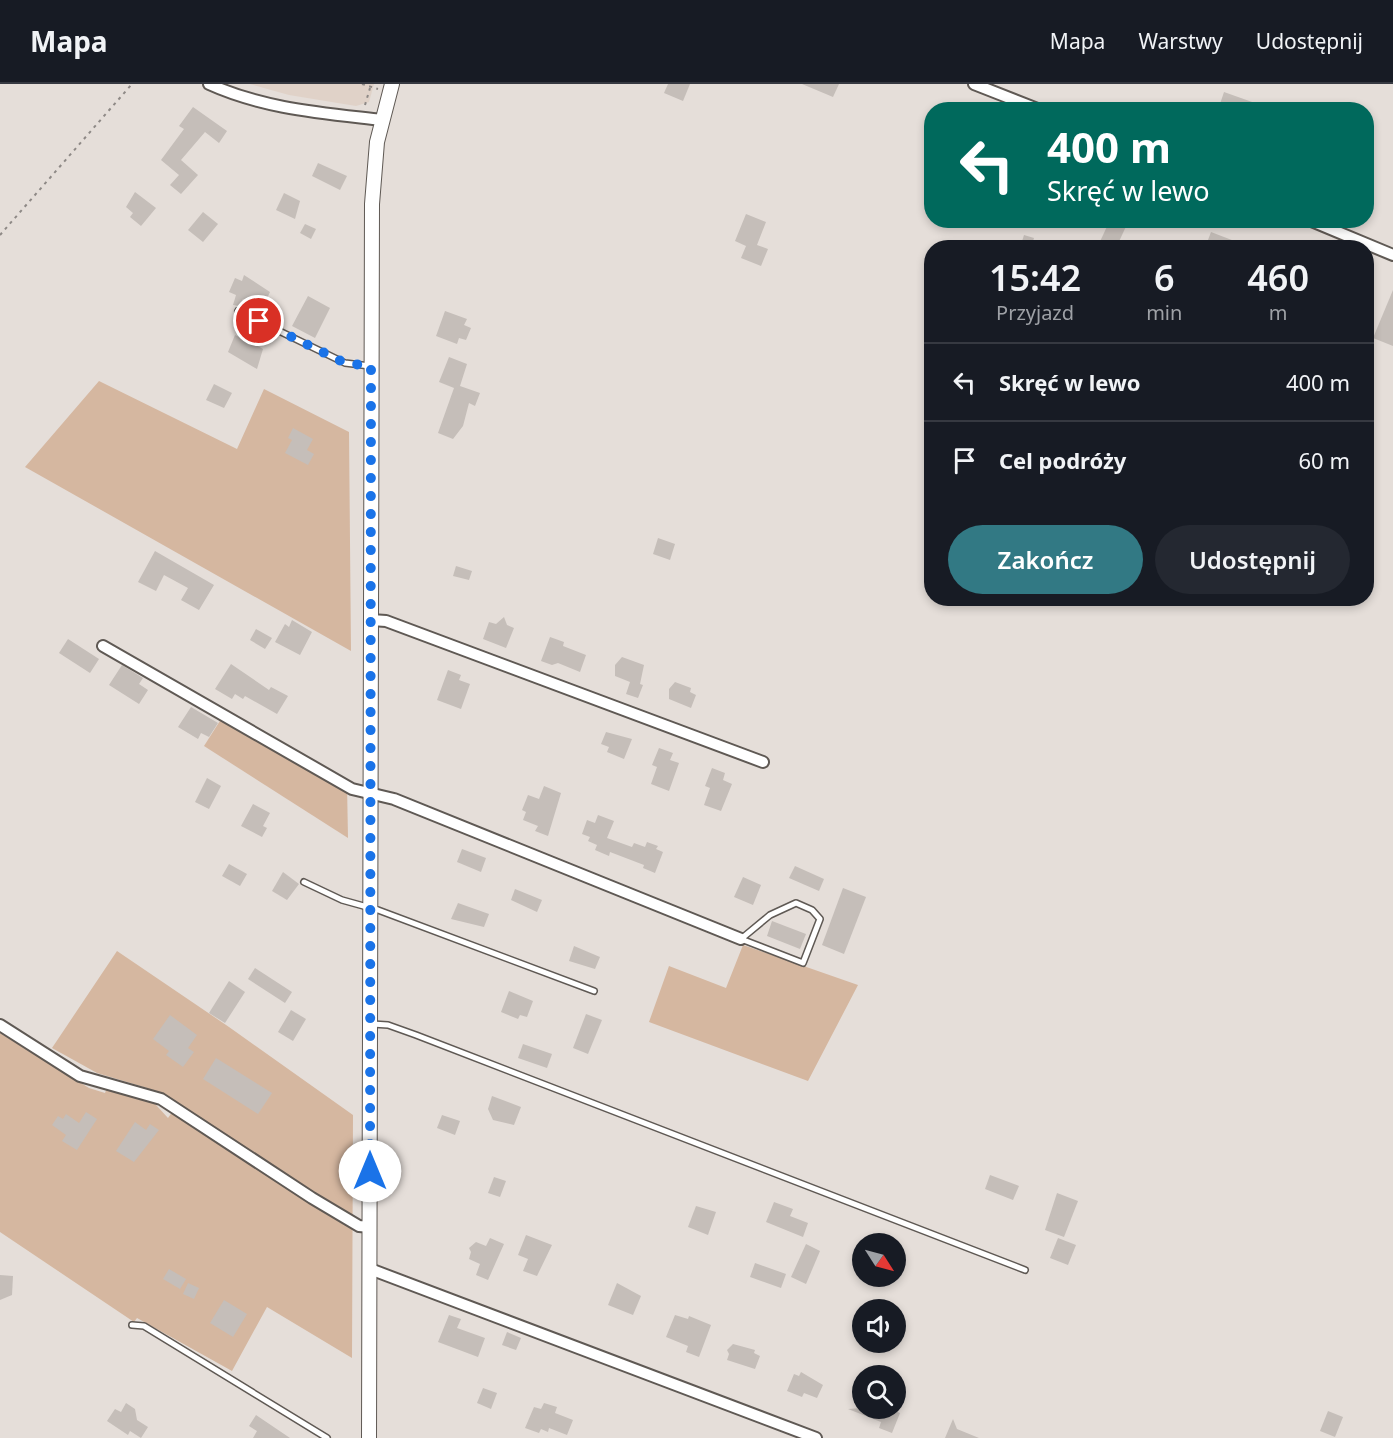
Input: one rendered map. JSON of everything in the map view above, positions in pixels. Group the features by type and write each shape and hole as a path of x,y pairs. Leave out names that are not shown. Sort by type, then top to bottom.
{"street":[{"path":"209,84 239,97 271,105 382,120"},
{"path":"974,84 1020,102"},
{"path":"369,1438 372,195 382,120 391,87"},
{"path":"1328,228 1357,240"},
{"path":"1374,247 1393,255"},
{"path":"370,620 386,621 763,762"},
{"path":"103,646 346,786 394,799 741,939"},
{"path":"0,1025 80,1076 161,1099 312,1198 359,1226 370,1227"},
{"path":"370,1269 816,1438"}],"lane":[{"path":"238,311 345,363 371,366"},
{"path":"304,882 342,900 370,907 594,991"},
{"path":"796,903 812,910 820,919 803,963 741,939 770,915 796,903"},
{"path":"370,1023 388,1025 416,1035 1026,1270"},
{"path":"132,1324 144,1326 327,1438"}],"path":[{"path":"0,235 132,84"},
{"path":"362,84 370,88 391,87"},
{"path":"362,118 370,88"}],"shaded area":[{"path":"250,84 374,84 369,102 356,106 289,95"},
{"path":"99,381 237,449 264,389 349,432 351,651 25,467"},
{"path":"225,713 347,785 348,838 204,746"},
{"path":"743,945 858,985 808,1081 649,1022 669,966 726,988"},
{"path":"117,951 353,1115 352,1358 267,1307 232,1371 137,1318 134,1322 0,1232 0,1033 89,1088 105,1093 108,1085 145,1093 168,1118 177,1105 147,1088 97,1073 52,1048"}],"building":[{"path":"668,84 690,84 683,101 664,93"},
{"path":"802,84 839,84 833,97"},
{"path":"1224,92 1252,102 1221,102"},
{"path":"193,107 227,131 219,143 205,132 181,160 198,175 181,194 170,185 179,175 161,160 184,129 179,126"},
{"path":"318,163 347,176 340,190 312,176"},
{"path":"135,192 156,208 141,226 130,217 133,213 126,207"},
{"path":"284,193 300,201 295,219 276,210"},
{"path":"203,212 218,224 203,242 188,230"},
{"path":"746,214 766,222 757,245 768,249 761,266 741,258 746,246 735,241"},
{"path":"305,224 316,229 311,239 300,233"},
{"path":"1106,228 1125,228 1120,240 1101,240"},
{"path":"1211,232 1232,240 1208,240"},
{"path":"1024,235 1034,238 1033,240 1022,240"},
{"path":"244,275 270,292 263,307 243,299 239,306 233,305 236,295 229,292 235,278 242,281"},
{"path":"1393,290 1393,346 1374,338"},
{"path":"308,296 330,308 315,338 292,326"},
{"path":"445,311 467,319 464,325 471,328 466,340 459,338 457,344 436,336"},
{"path":"252,330 253,335 260,338 256,345 263,349 257,369 228,352 235,335 241,338 244,332"},
{"path":"449,357 467,364 460,386 480,393 475,406 469,403 463,426 453,439 438,433 454,388 439,382"},
{"path":"214,384 232,393 224,408 206,400"},
{"path":"293,428 313,439 307,450 314,454 308,465 285,453 292,440 288,438"},
{"path":"658,538 675,544 670,560 653,554"},
{"path":"155,551 214,585 199,610 181,600 188,588 164,575 156,591 138,582"},
{"path":"456,566 472,571 469,580 453,576"},
{"path":"504,617 507,625 514,628 506,648 483,639 489,622 496,624"},
{"path":"292,620 312,632 300,655 275,642 285,624 289,627"},
{"path":"256,629 272,638 265,649 250,640"},
{"path":"550,637 564,642 563,646 586,655 580,672 558,663 552,665 541,661"},
{"path":"68,639 99,659 90,673 59,653"},
{"path":"622,657 644,665 640,684 643,685 638,698 626,694 630,682 615,676 615,665"},
{"path":"231,664 269,690 271,687 288,696 277,714 245,696 243,699 235,694 232,699 215,689"},
{"path":"122,665 143,678 139,684 148,690 139,704 109,685"},
{"path":"448,670 461,675 459,680 470,684 461,709 437,700"},
{"path":"675,682 691,688 690,692 696,695 691,708 669,699 669,689"},
{"path":"191,707 218,723 209,737 201,733 198,739 178,727"},
{"path":"606,732 632,739 624,759 607,752 609,747 601,744"},
{"path":"659,748 673,753 670,760 679,763 669,791 651,784 657,767 652,765"},
{"path":"712,768 725,773 723,780 732,784 721,811 704,805 710,788 705,786"},
{"path":"207,778 221,786 209,809 195,802"},
{"path":"544,786 561,793 548,836 535,831 538,826 523,820 526,812 522,810 528,795 539,799"},
{"path":"253,804 270,813 263,826 267,828 262,837 241,826"},
{"path":"598,815 614,821 607,838 632,847 634,843 645,847 647,842 658,846 656,849 663,852 655,873 643,868 644,865 610,852 609,856 595,850 597,845 588,841 590,837 582,834 587,820 595,823"},
{"path":"462,849 486,858 481,872 457,862"},
{"path":"229,864 247,874 240,886 222,876"},
{"path":"795,866 824,879 819,891 789,878"},
{"path":"283,872 299,884 287,900 272,891"},
{"path":"743,877 761,885 753,905 734,897"},
{"path":"843,888 866,897 844,954 822,945"},
{"path":"515,889 542,900 537,912 511,900"},
{"path":"458,903 489,914 484,927 451,919"},
{"path":"772,921 806,934 800,949 767,936"},
{"path":"574,946 600,957 595,969 569,961"},
{"path":"255,968 292,992 285,1003 248,979"},
{"path":"229,981 245,992 225,1023 209,1013"},
{"path":"509,991 533,1001 527,1017 520,1015 518,1019 501,1012"},
{"path":"291,1010 306,1019 293,1041 278,1032"},
{"path":"586,1014 602,1020 588,1054 573,1048"},
{"path":"170,1015 197,1035 188,1048 194,1052 183,1067 166,1055 169,1051 153,1039"},
{"path":"523,1044 552,1054 547,1068 518,1058"},
{"path":"216,1058 272,1093 258,1114 203,1079"},
{"path":"492,1096 521,1107 514,1125 493,1120 488,1109"},
{"path":"86,1112 97,1119 77,1150 62,1141 66,1135 52,1125 58,1116 63,1119 66,1114 79,1123"},
{"path":"442,1115 460,1121 455,1135 437,1128"},
{"path":"135,1122 146,1130 150,1124 159,1130 134,1162 116,1151"},
{"path":"990,1175 1019,1186 1013,1200 985,1189"},
{"path":"494,1177 506,1181 500,1197 488,1193"},
{"path":"1057,1193 1078,1201 1064,1237 1045,1230"},
{"path":"774,1202 793,1209 790,1216 808,1223 803,1237 766,1222"},
{"path":"696,1206 716,1212 708,1235 688,1227"},
{"path":"526,1235 552,1245 537,1276 523,1271 528,1259 518,1255"},
{"path":"490,1238 504,1244 488,1280 476,1275 480,1264 469,1259 471,1252 469,1248 476,1242 486,1246"},
{"path":"1058,1238 1076,1245 1068,1265 1050,1258"},
{"path":"806,1244 820,1251 806,1284 791,1277"},
{"path":"755,1263 786,1274 781,1288 750,1277"},
{"path":"169,1269 186,1279 180,1289 163,1279"},
{"path":"0,1275 13,1276 12,1295 0,1300"},
{"path":"188,1283 199,1288 194,1299 183,1294"},
{"path":"617,1283 641,1296 633,1315 608,1305"},
{"path":"224,1300 247,1314 233,1337 210,1323"},
{"path":"449,1315 461,1319 457,1328 485,1338 478,1357 438,1342"},
{"path":"675,1315 688,1319 689,1316 711,1325 699,1357 686,1352 688,1346 666,1337"},
{"path":"507,1332 521,1338 516,1350 502,1345"},
{"path":"733,1344 755,1350 754,1353 760,1356 755,1369 727,1360 729,1354 727,1350"},
{"path":"801,1372 823,1385 817,1398 804,1393 802,1397 787,1391 794,1374 799,1376"},
{"path":"483,1388 497,1393 491,1409 477,1403"},
{"path":"126,1403 135,1409 137,1420 148,1427 141,1438 130,1431 128,1435 107,1421 115,1409 121,1412"},
{"path":"544,1403 557,1407 555,1413 573,1420 567,1435 549,1428 548,1432 541,1429 539,1433 525,1428 534,1407 541,1409"},
{"path":"1328,1411 1343,1417 1335,1437 1320,1431"},
{"path":"256,1415 290,1438 253,1438 257,1431 249,1426"},
{"path":"873,1419 898,1419 892,1433 879,1428 881,1422"},
{"path":"953,1419 957,1429 979,1438 945,1438"}],"route":[{"path":"259,321 345,363 354,366 371,366 370,1171"}]}
